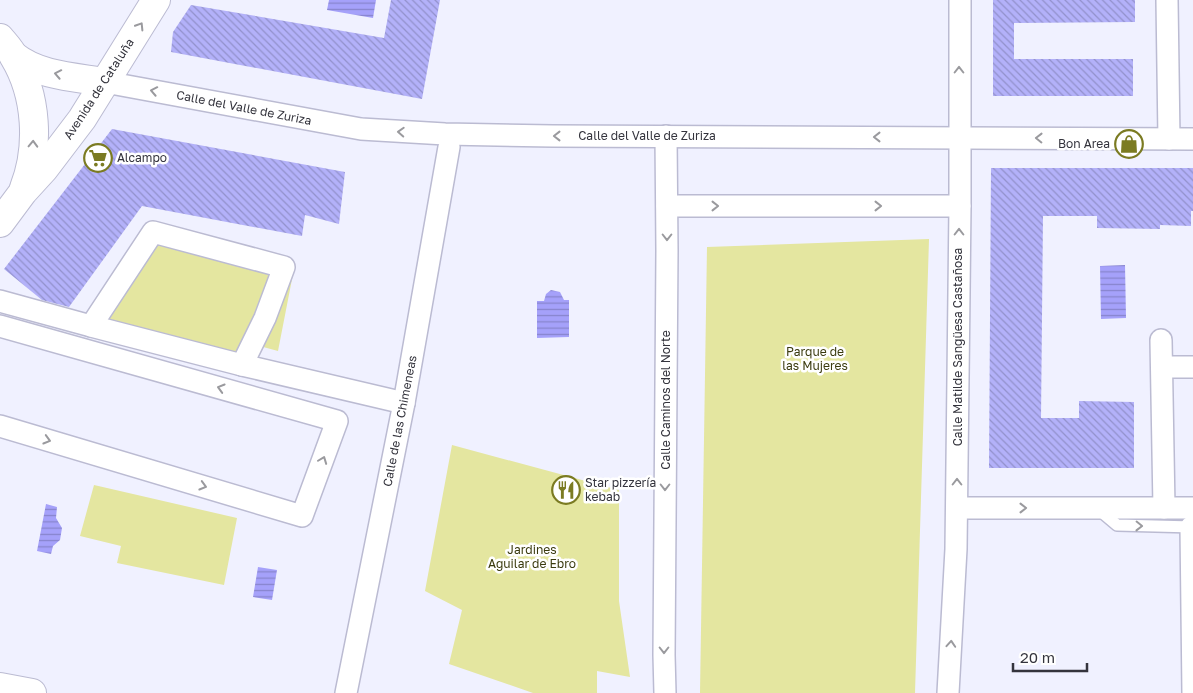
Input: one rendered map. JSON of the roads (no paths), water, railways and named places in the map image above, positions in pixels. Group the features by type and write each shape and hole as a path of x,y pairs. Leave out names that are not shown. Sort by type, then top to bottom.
{"main road":[{"name":"Avenida de Cataluña","path":"0,222 82,119 156,0"},
{"path":"7,47 31,68 105,82"},
{"path":"7,47 27,88 34,122 32,159 29,176 23,192"},
{"path":"0,687 32,693"}],"street":[{"name":"Calle Matilde Sangüesa Castañosa","path":"948,693 957,508 960,0"},
{"path":"1167,0 1169,139"},
{"name":"Calle del Valle de Zuriza","path":"105,82 361,129 445,134 1193,139"},
{"name":"Calle Caminos del Norte","path":"666,136 664,655 666,693"},
{"name":"Calle de las Chimeneas","path":"346,693 404,403 449,147"},
{"path":"667,206 960,206"},
{"path":"91,326 153,232 284,267 265,318 242,365"},
{"path":"0,301 242,365 404,403"},
{"path":"0,426 302,516 337,421 1,328"},
{"path":"1161,340 1164,508"},
{"path":"1162,367 1193,367"},
{"path":"957,508 1164,508 1192,520 1193,693"}],"lane":[{"path":"1097,508 1117,525 1192,520"}],"place":[{"name":"Bon Area","path":"1129,144"},
{"name":"Alcampo","path":"98,158"},
{"name":"Star pizzería kebab","path":"566,490"}],"park label":[{"name":"Parque de las Mujeres","path":"815,359"},
{"name":"Jardines Aguilar de Ebro","path":"532,557"}]}
